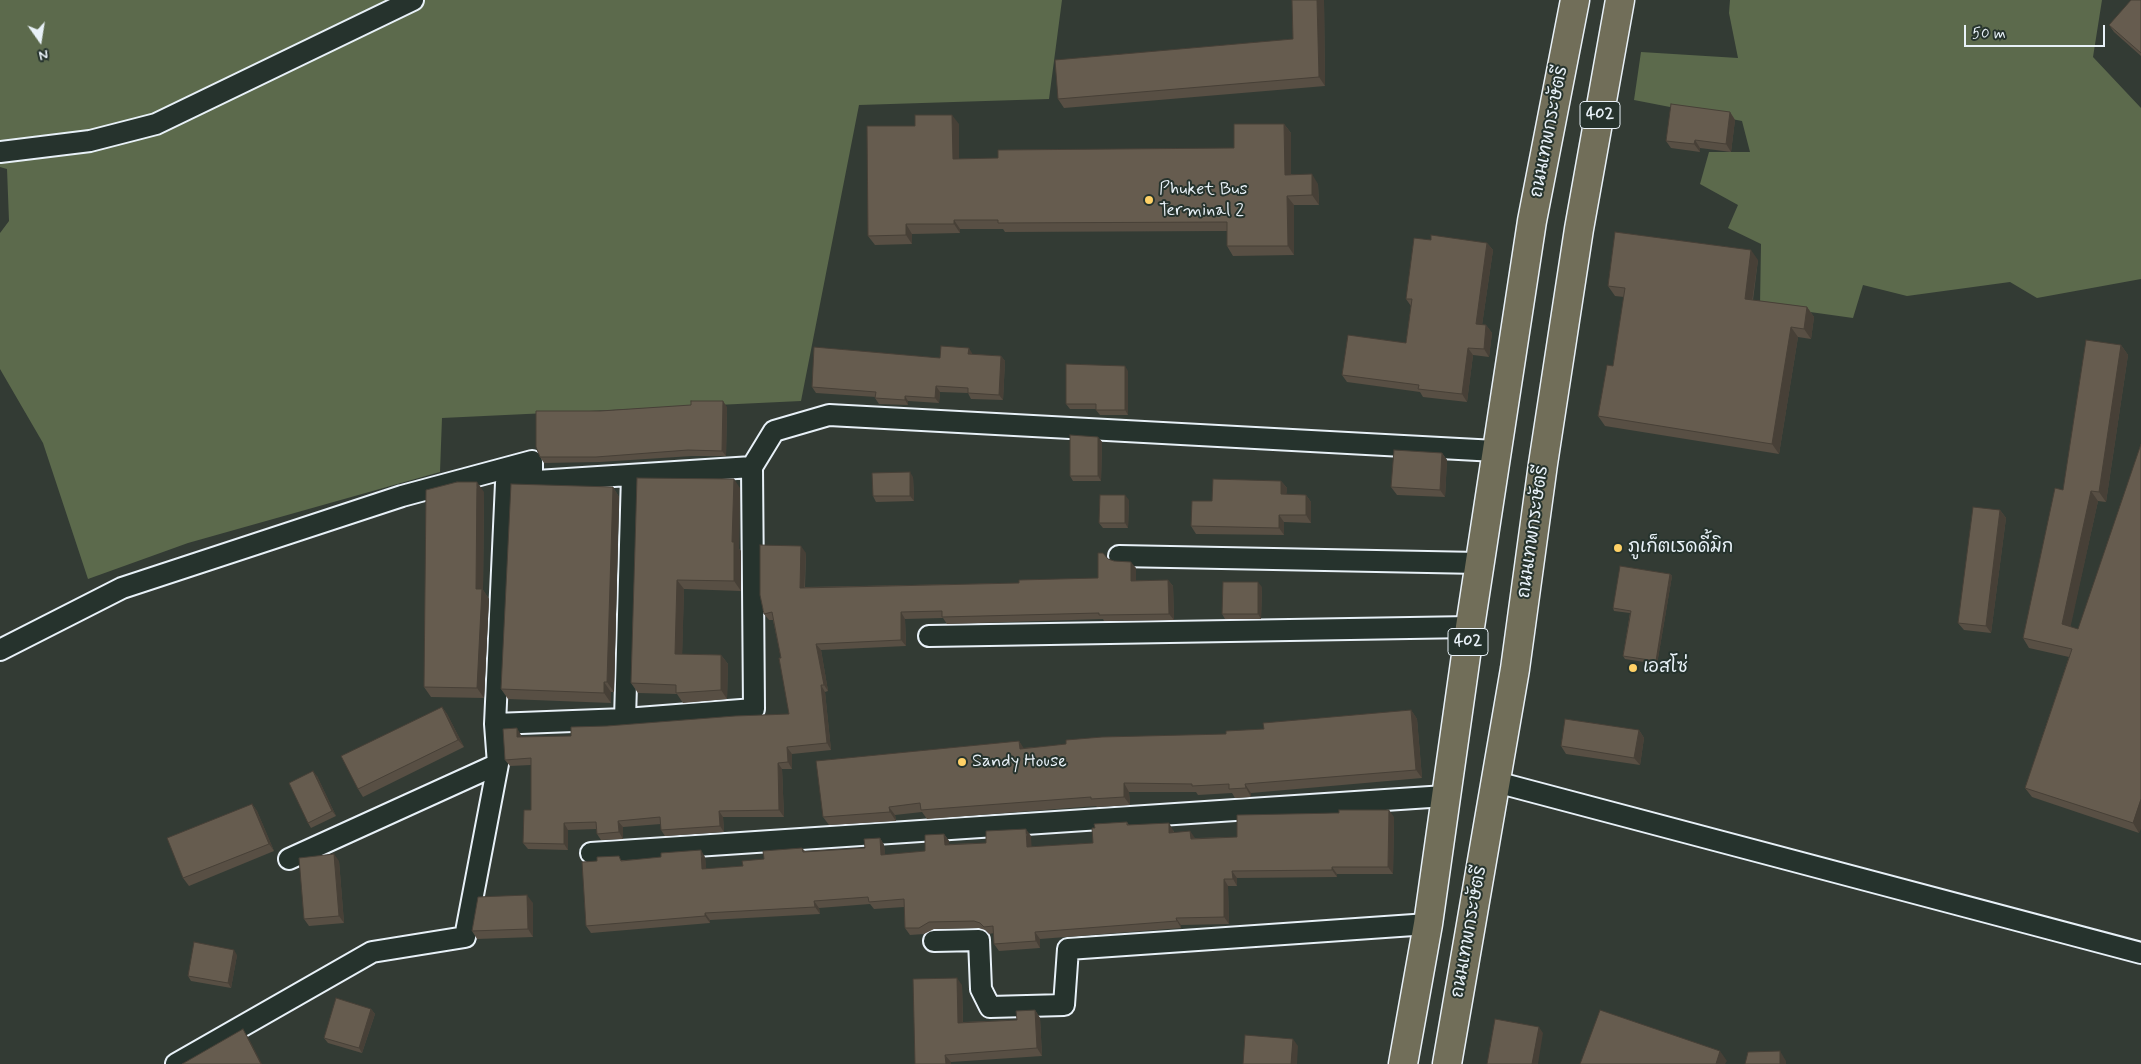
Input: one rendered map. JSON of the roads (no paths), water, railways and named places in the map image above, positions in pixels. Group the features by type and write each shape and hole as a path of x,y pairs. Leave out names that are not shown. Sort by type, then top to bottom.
{"main road":[{"name":"ถนนเทพกระษัตรี","path":"1403,1064 1428,924 1479,562 1532,221 1576,0"},
{"name":"ถนนเทพกระษัตรี","path":"1447,1064 1516,669 1545,454 1579,229 1620,0"}],"street":[{"path":"0,152 90,141 156,124 413,0"},
{"path":"495,724 625,719 754,709 752,466 774,431 830,415 1496,451"},
{"path":"0,650 122,588 402,496 532,462 532,481"},
{"path":"176,1064 372,952 465,937 498,764 495,724 506,483 752,466"},
{"path":"625,719 632,475"},
{"path":"1118,556 1479,562"},
{"path":"929,636 1470,627"},
{"path":"289,859 498,764"},
{"path":"1496,782 2141,953"},
{"path":"591,853 1445,796"},
{"path":"934,942 979,940 981,989 990,1007 1064,1005 1068,949 1428,924"}],"place":[{"name":"Phuket Bus Terminal 2","path":"1149,200"},
{"name":"ภูเก็ตเรดดี้มิก","path":"1618,548"},
{"name":"เอสโซ่","path":"1633,668"},
{"name":"Sandy House","path":"962,762"}]}
